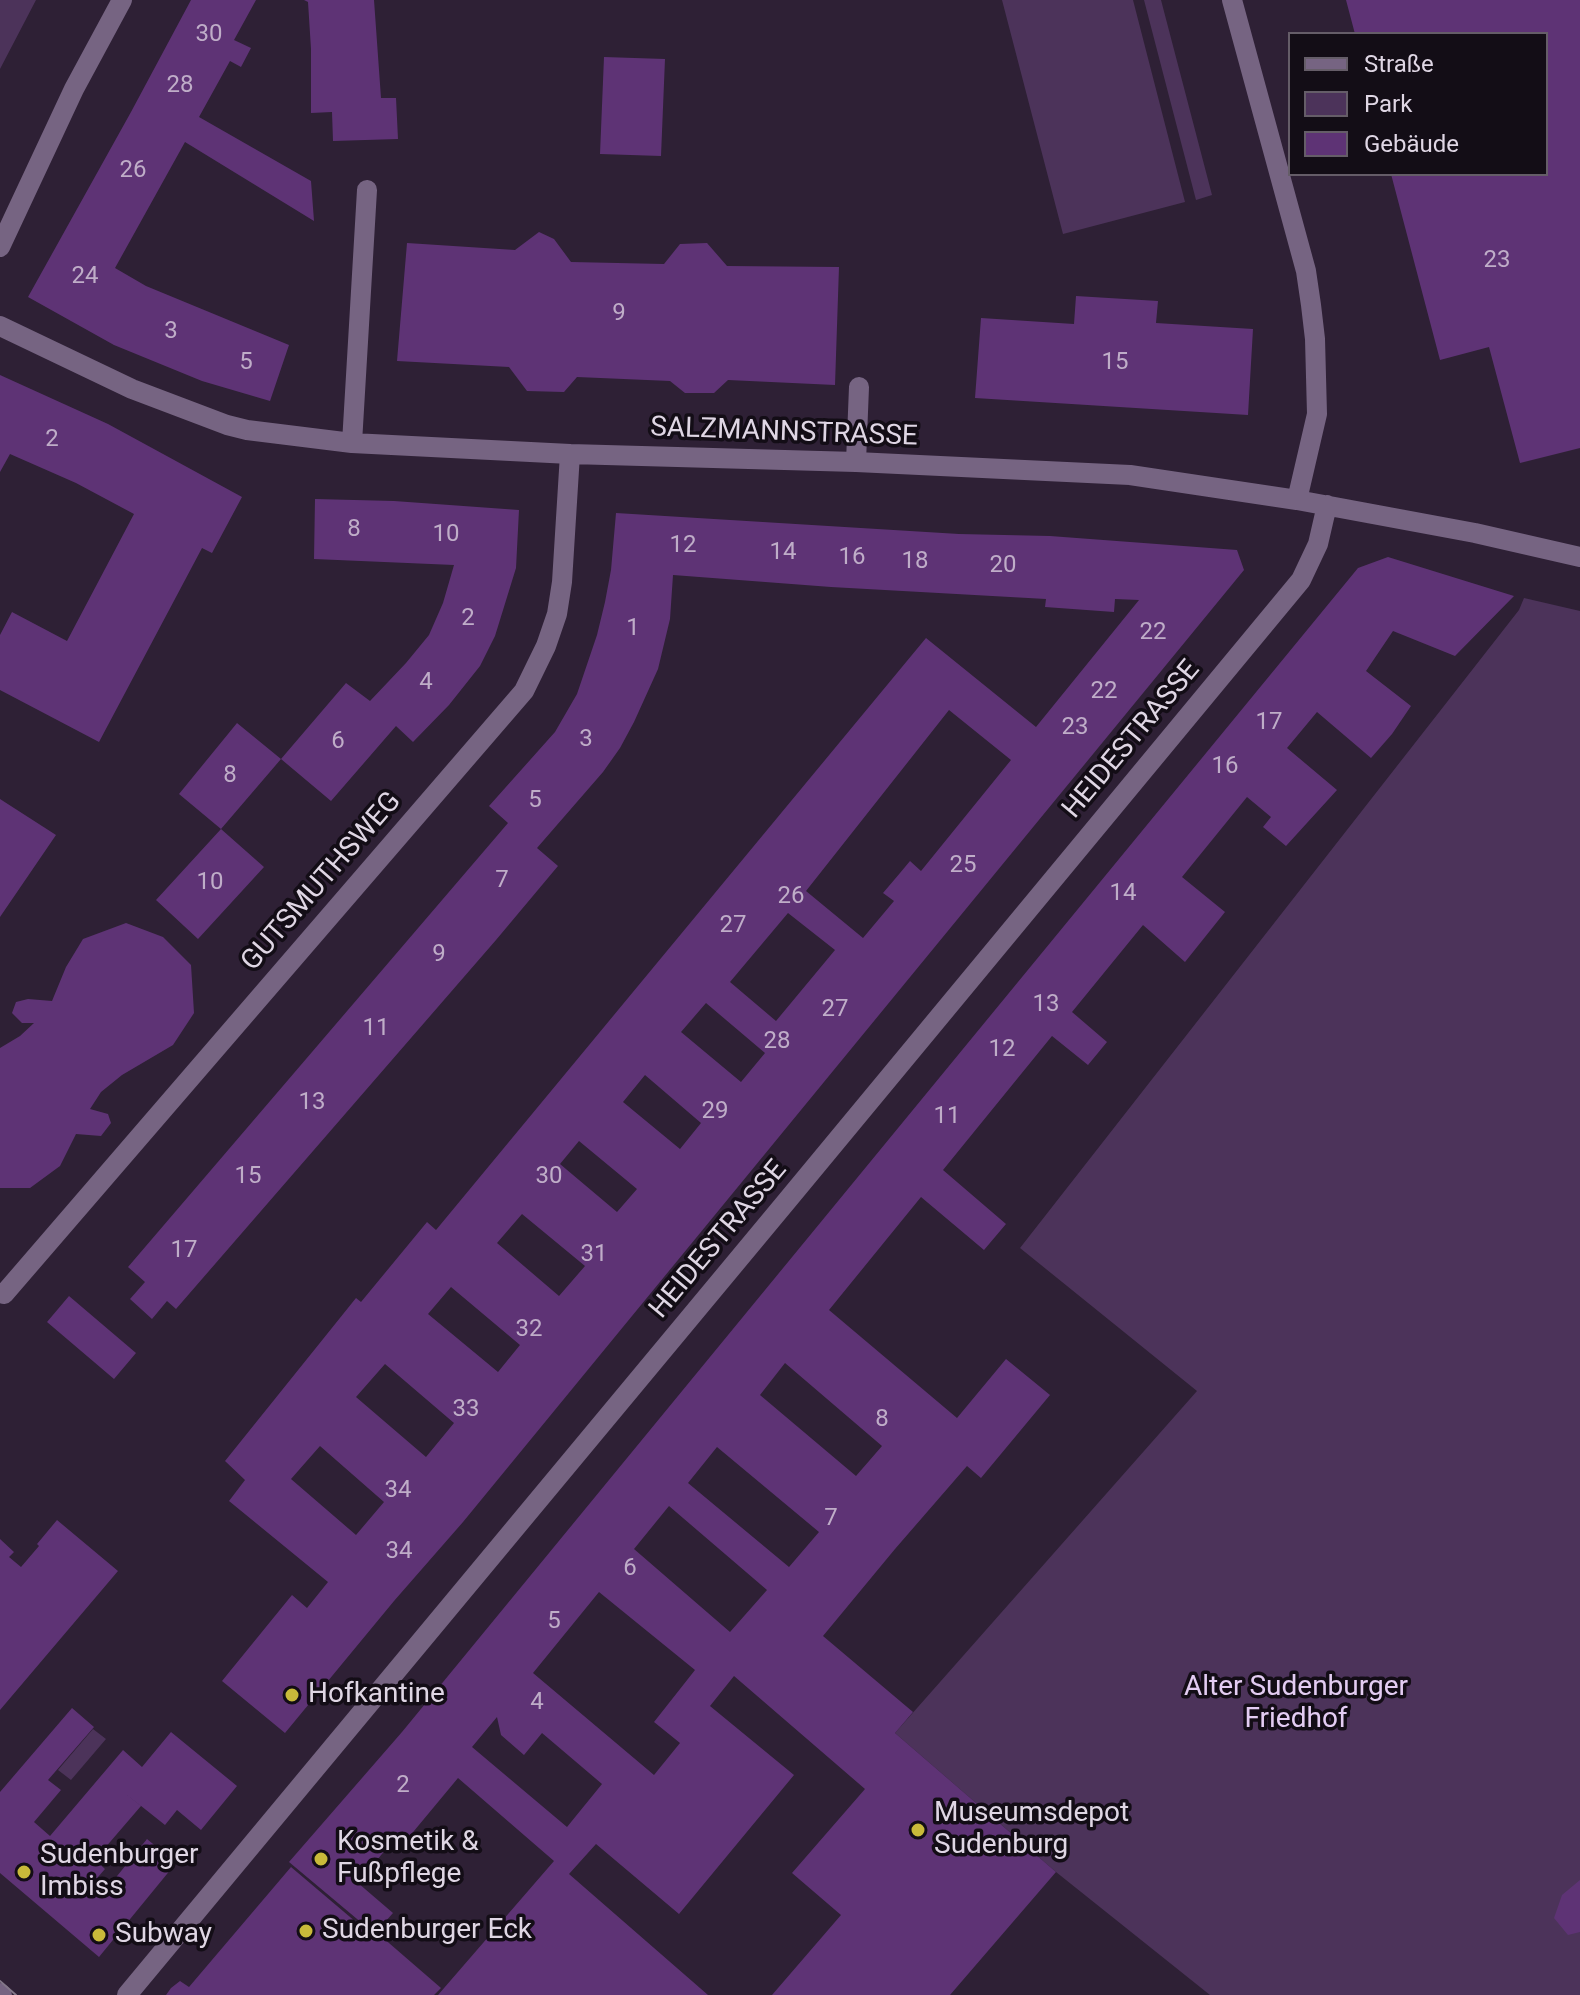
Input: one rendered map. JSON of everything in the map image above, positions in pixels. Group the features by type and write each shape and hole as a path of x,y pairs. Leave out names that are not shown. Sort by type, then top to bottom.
{"street":[{"path":"0,247 74,89 122,0"},
{"path":"1232,0 1306,271 1311,305 1317,414 1297,500"},
{"path":"352,443 367,190"},
{"name":"SALZMANNSTRASSE","path":"0,326 132,389 247,430 352,443 1130,475 1327,505 1580,557"},
{"path":"856,462 859,387"},
{"name":"GUTSMUTHSWEG","path":"4,1294 524,691 546,646 557,614 570,454"},
{"name":"HEIDESTRASSE","path":"127,1995 1301,580 1316,548 1327,505"}],"green space":[{"path":"0,0 36,0 0,69"},
{"path":"1002,0 1133,0 1185,202 1063,234"},
{"path":"1144,0 1161,0 1212,195 1196,200"},
{"name":"Alter Sudenburger Friedhof","path":"1524,598 1580,611 1580,1995 1210,1995 1056,1872 895,1733 1197,1391 1020,1248 1519,610"},
{"path":"93,1729 106,1739 71,1780 58,1770"}],"building":[{"path":"191,0 256,0 234,40 251,48 241,67 230,61 199,117 311,181 314,221 185,142 115,268 146,286 289,345 270,401 202,381 114,345 28,297"},
{"path":"304,0 374,0 381,98 396,98 398,139 333,141 332,112 311,113 311,49 308,2"},
{"path":"1346,0 1580,0 1580,448 1520,463 1489,347 1440,360 1392,176 1548,176 1548,32 1354,32"},
{"path":"604,57 665,59 661,156 600,154"},
{"path":"539,232 554,239 571,262 664,264 680,244 707,243 727,266 839,267 835,385 728,380 714,393 685,393 670,381 577,377 564,392 527,391 509,367 397,361 407,243 515,250"},
{"path":"1076,296 1158,301 1156,323 1253,329 1248,415 975,398 981,318 1074,324"},
{"path":"0,375 108,424 242,497 212,553 202,548 99,742 0,690 0,635 12,612 67,641 134,514 76,483 10,454 0,472"},
{"path":"315,499 519,510 516,568 495,636 480,666 449,705 413,742 396,726 331,801 281,759 346,683 370,701 406,663 429,635 443,603 454,565 314,559"},
{"path":"616,513 959,534 1050,536 1237,550 1244,570 463,1522 285,1733 222,1681 292,1595 307,1608 328,1582 229,1501 245,1480 225,1461 356,1298 361,1302 427,1222 436,1230 926,638 1036,727 1139,600 1115,599 1114,612 1045,607 1046,599 673,575 670,619 658,669 634,722 603,772 537,848 558,866 176,1309 167,1301 152,1319 130,1299 145,1282 128,1267 508,823 489,806 555,732 577,694 597,635 611,570","holes":["949,710 1011,760 921,871 910,861 883,893 894,901 863,938 806,891","788,913 835,950 776,1021 730,982","706,1003 765,1053 741,1082 681,1032","645,1075 701,1123 680,1149 623,1102","579,1141 637,1189 617,1212 560,1164","522,1214 585,1266 559,1296 497,1243","451,1287 520,1345 498,1372 428,1314","385,1364 454,1423 426,1457 356,1397","320,1446 384,1502 356,1535 291,1479"]},
{"path":"1388,557 1514,596 1455,656 1393,631 1366,671 1411,706 1392,734 1371,758 1317,712 1287,748 1337,790 1286,846 1263,827 1271,817 1247,797 1182,877 1225,912 1185,962 1143,925 1072,1012 1107,1042 1088,1065 1052,1036 943,1170 1006,1224 984,1250 921,1197 829,1310 957,1418 1006,1359 1050,1395 981,1478 967,1466 823,1636 913,1712 895,1733 1056,1872 950,1995 772,1995 841,1915 792,1873 865,1789 734,1676 710,1706 794,1775 679,1914 596,1844 569,1874 708,1995 438,1995 554,1861 458,1778 404,1843 396,1837 358,1883 393,1913 378,1930 366,1920 363,1924 289,1862 402,1732 1358,568","holes":["785,1363 882,1446 856,1476 760,1395","717,1447 819,1532 789,1567 688,1483","669,1506 767,1590 730,1632 634,1549","599,1592 695,1670 654,1722 680,1743 654,1775 533,1673","497,1717 501,1735 524,1755 542,1733 602,1784 567,1827 472,1747"]},
{"path":"237,723 281,759 221,829 179,794"},
{"path":"0,799 56,835 0,917"},
{"path":"221,829 264,867 198,939 156,900"},
{"path":"126,923 163,937 191,965 194,1013 173,1045 122,1075 101,1092 90,1109 108,1114 111,1123 101,1136 76,1134 60,1166 30,1188 0,1188 0,1048 34,1023 22,1023 12,1013 16,1002 28,999 52,1001 66,967 83,939"},
{"path":"69,1296 136,1353 114,1379 47,1322"},
{"path":"57,1520 118,1571 0,1710 0,1539 14,1552 9,1557 21,1567"},
{"path":"72,1708 94,1727 48,1780 61,1790 34,1822 50,1836 123,1750 142,1767 171,1732 237,1786 201,1830 177,1810 165,1825 121,1790 141,1806 98,1856 94,1853 91,1856 105,1869 98,1877 109,1886 147,1839 176,1863 99,1957 0,1873 0,1792"},
{"name":"Sudenburger Eck","path":"291,1867 363,1928 367,1924 441,1988 434,1995 166,1995 180,1981 189,1987"},
{"path":"1580,1880 1580,1932 1568,1935 1554,1918 1562,1895"}],"tram line":[{"path":"0,1981 16,1995"}],"place":[{"name":"Hofkantine","path":"292,1695"},
{"name":"Museumsdepot Sudenburg","path":"918,1830"},
{"name":"Kosmetik & Fußpflege","path":"321,1859"},
{"name":"Sudenburger Imbiss","path":"24,1872"},
{"name":"Sudenburger Eck","path":"306,1931"},
{"name":"Subway","path":"99,1935"}]}
